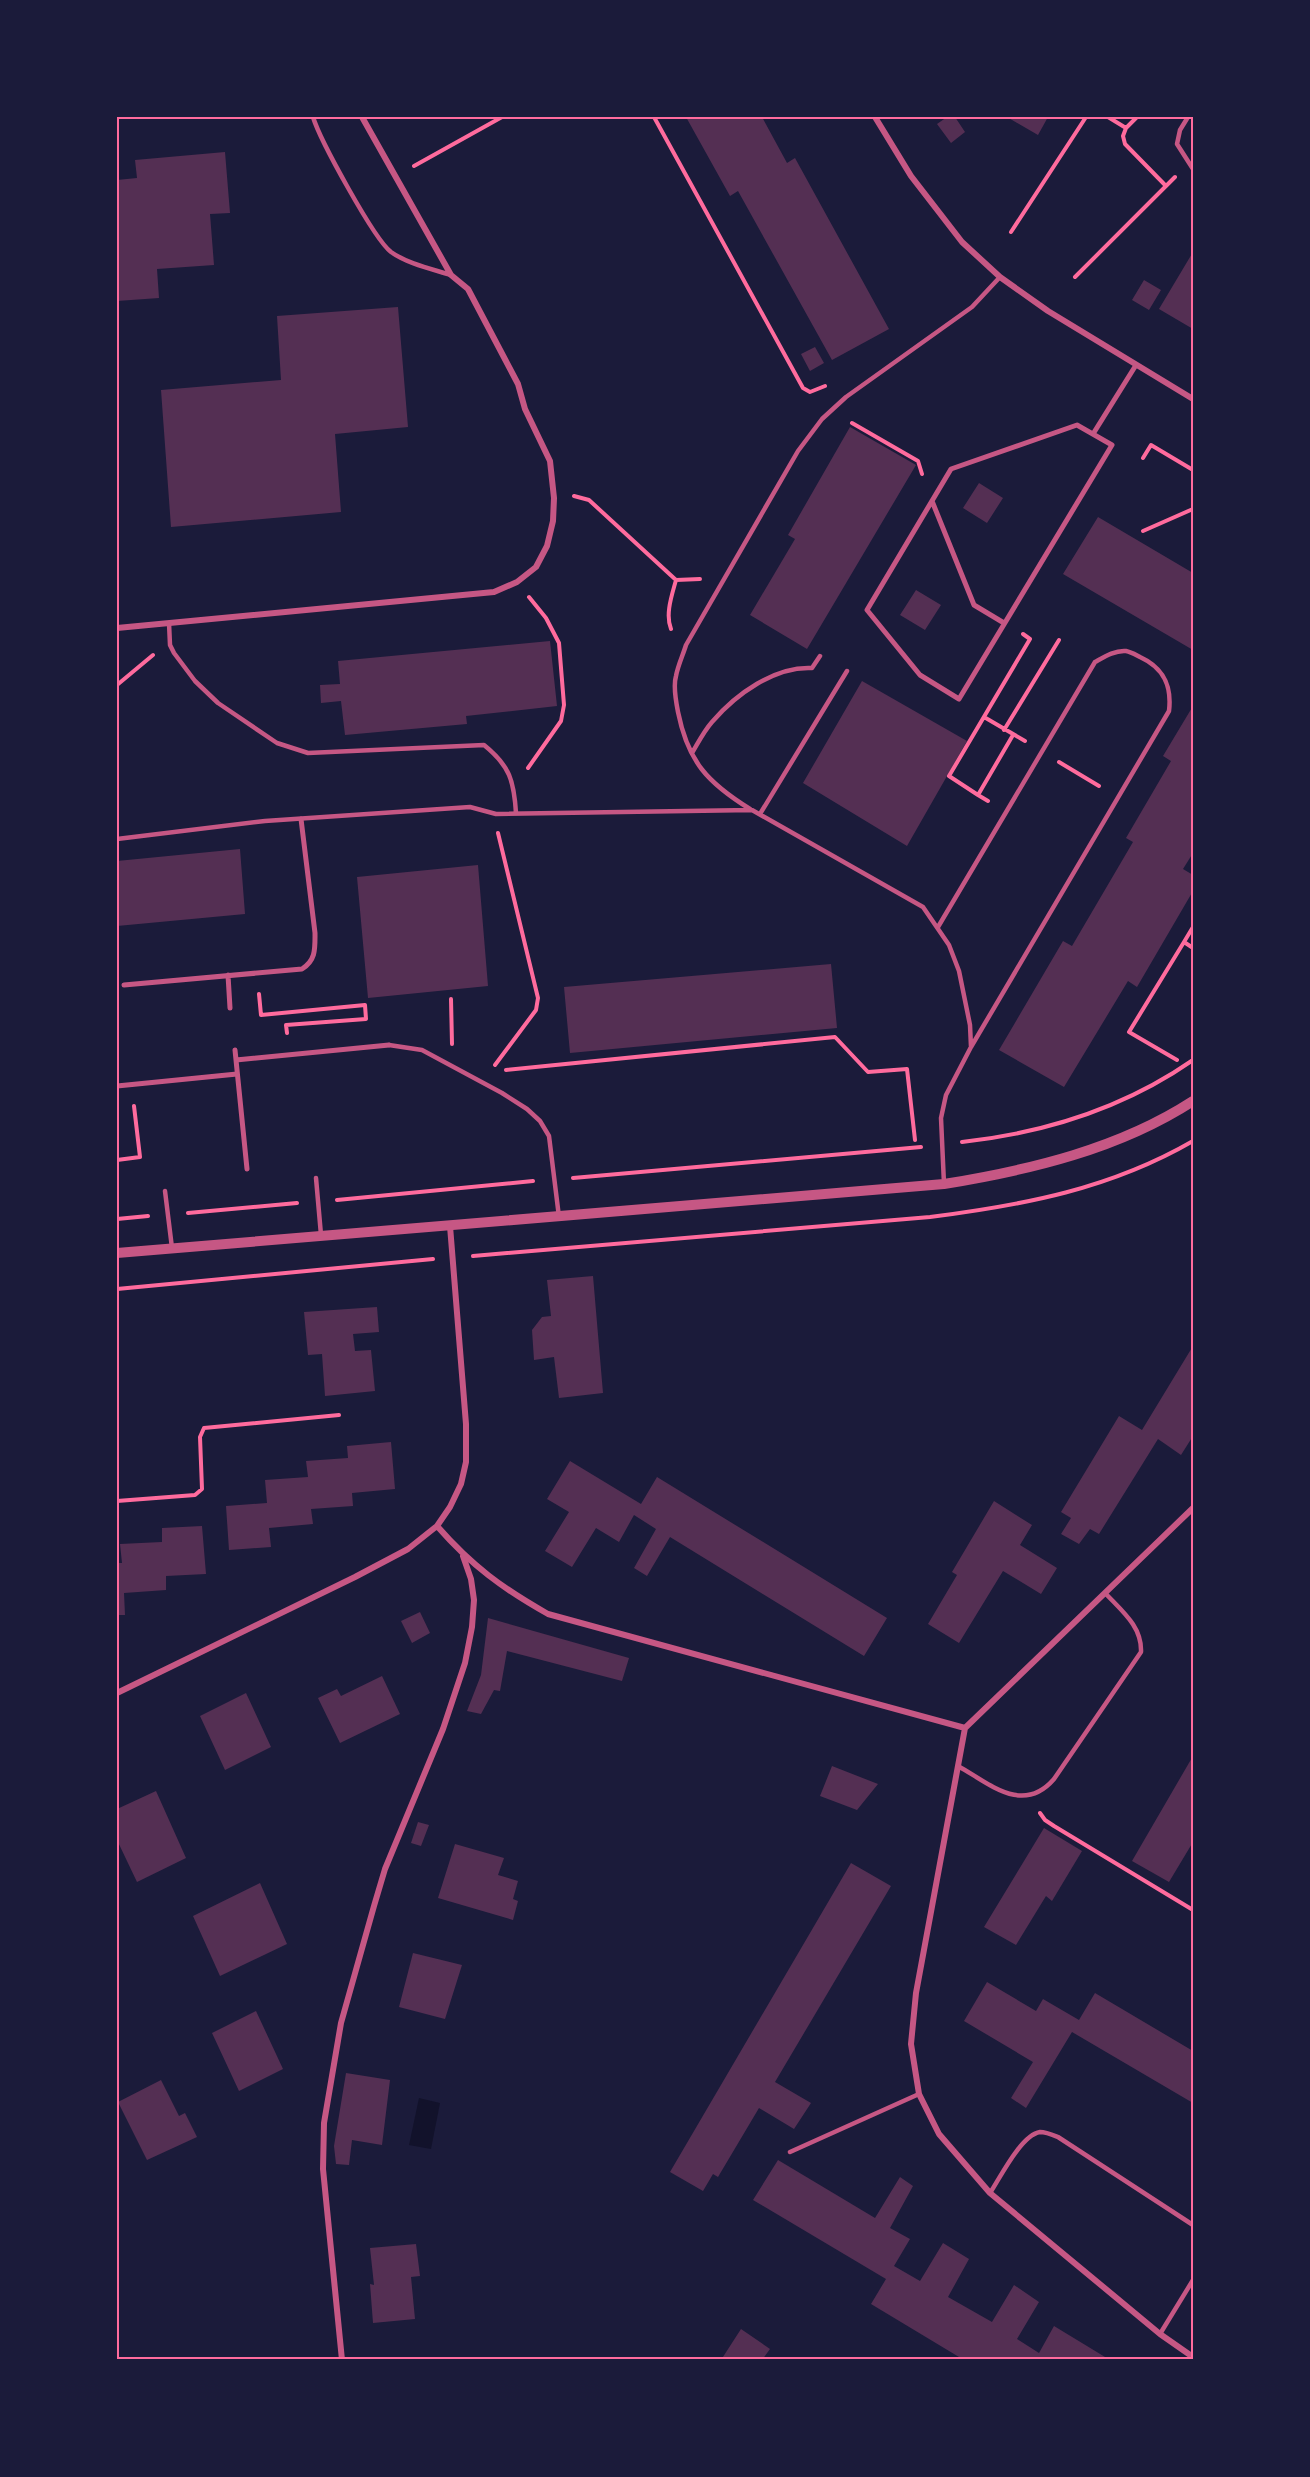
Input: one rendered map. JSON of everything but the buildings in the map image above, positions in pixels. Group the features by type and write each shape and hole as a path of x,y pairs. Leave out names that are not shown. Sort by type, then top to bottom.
{"street":[{"path":"117,628 494,592 517,582 536,567 548,546 553,521 554,498 550,461 525,409 518,384 468,289 451,275 362,117"},
{"path":"875,117 911,176 954,233 1000,277 1048,310 1193,399"},
{"path":"1093,434 1136,365"},
{"path":"1077,425 1112,445 959,699 920,675 867,610 932,501 951,469 1077,425"},
{"path":"932,501 974,605 1004,623"},
{"path":"124,985 302,969 309,964 313,957 315,933 301,819"},
{"path":"228,975 230,1008"},
{"path":"236,1060 389,1045"},
{"path":"235,1050 247,1169"},
{"path":"117,1086 237,1074"},
{"path":"117,1253 944,1184 999,1175 1084,1152 1167,1118 1193,1101"},
{"path":"117,1693 355,1577 408,1549 437,1526 450,1507 460,1485 466,1462 466,1424 450,1226"},
{"path":"1193,1508 965,1728 915,2003 911,2044 920,2094 939,2134 990,2193 1160,2334 1193,2356"},
{"path":"437,1526 463,1556 502,1587 548,1614 965,1728"},
{"path":"342,2360 323,2169 324,2123 341,2023 376,1897 385,1869 443,1729 465,1663 472,1627 474,1600 471,1579 463,1556"}],"lane":[{"path":"313,117 326,147 379,239 392,252 429,269 451,275"},
{"path":"1188,117 1180,130 1178,144 1193,169"},
{"path":"970,1047 970,1025 959,971 949,945 923,907 721,791 698,766 683,738 676,705 675,678 686,645 798,451 822,419 846,397 963,314 980,300 1000,277"},
{"path":"169,623 170,645 195,681 218,703 277,743 308,753 484,745 504,765 511,777 516,813"},
{"path":"938,927 1095,662 1110,654 1127,651 1146,660 1164,675 1171,694 1169,711 970,1047 946,1095 941,1118 944,1184"},
{"path":"692,753 711,722 734,700 779,672 812,668 820,656"},
{"path":"760,814 847,671"},
{"path":"117,839 301,819 470,807 496,813 752,810"},
{"path":"389,1045 422,1050 527,1109 540,1121 549,1136 559,1216"},
{"path":"316,1178 322,1236"},
{"path":"165,1191 172,1249"},
{"path":"958,1766 1017,1797 1032,1796 1046,1789 1141,1653 1142,1640 1137,1629 1106,1594"},
{"path":"790,2152 920,2094"},
{"path":"990,2193 1019,2148 1039,2132 1047,2133 1058,2137 1193,2226"},
{"path":"1160,2334 1193,2280"}],"path":[{"path":"411,167 502,117"},
{"path":"654,117 803,388 810,392 814,391"},
{"path":"1011,232 1086,117"},
{"path":"1107,117 1126,128"},
{"path":"1137,117 1126,128 1123,136 1125,144 1166,186"},
{"path":"1075,278 1188,164"},
{"path":"852,423 918,461"},
{"path":"1143,458 1151,445 1193,470"},
{"path":"573,496 589,500 676,580 699,579 720,586"},
{"path":"1143,531 1193,509"},
{"path":"676,580 670,604 669,624 675,638 686,645"},
{"path":"514,787 561,722 564,714 559,643 546,618 529,597"},
{"path":"978,795 949,776 1030,639"},
{"path":"1004,730 1059,640"},
{"path":"117,685 156,652"},
{"path":"984,717 1033,746"},
{"path":"1051,758 1100,786"},
{"path":"481,1082 536,1010 538,998 498,831 496,813"},
{"path":"1178,1060 1129,1032 1193,927"},
{"path":"1184,942 1193,948"},
{"path":"257,972 261,1015 365,1005 366,1019 286,1025 289,1055"},
{"path":"451,999 452,1044"},
{"path":"499,1071 835,1037 867,1072 907,1069 915,1140"},
{"path":"117,1219 856,1154 1000,1138 1058,1124 1131,1096 1173,1074 1193,1060"},
{"path":"117,1160 140,1157 131,1084"},
{"path":"117,1289 453,1257 930,1217 995,1209 1079,1190 1136,1170 1193,1141"},
{"path":"117,1501 195,1495 202,1489 200,1437 204,1428 339,1415"},
{"path":"1032,1796 1045,1820 1193,1910"}],"shaded area":[{"path":"419,2098 440,2103 431,2149 409,2145"}]}
